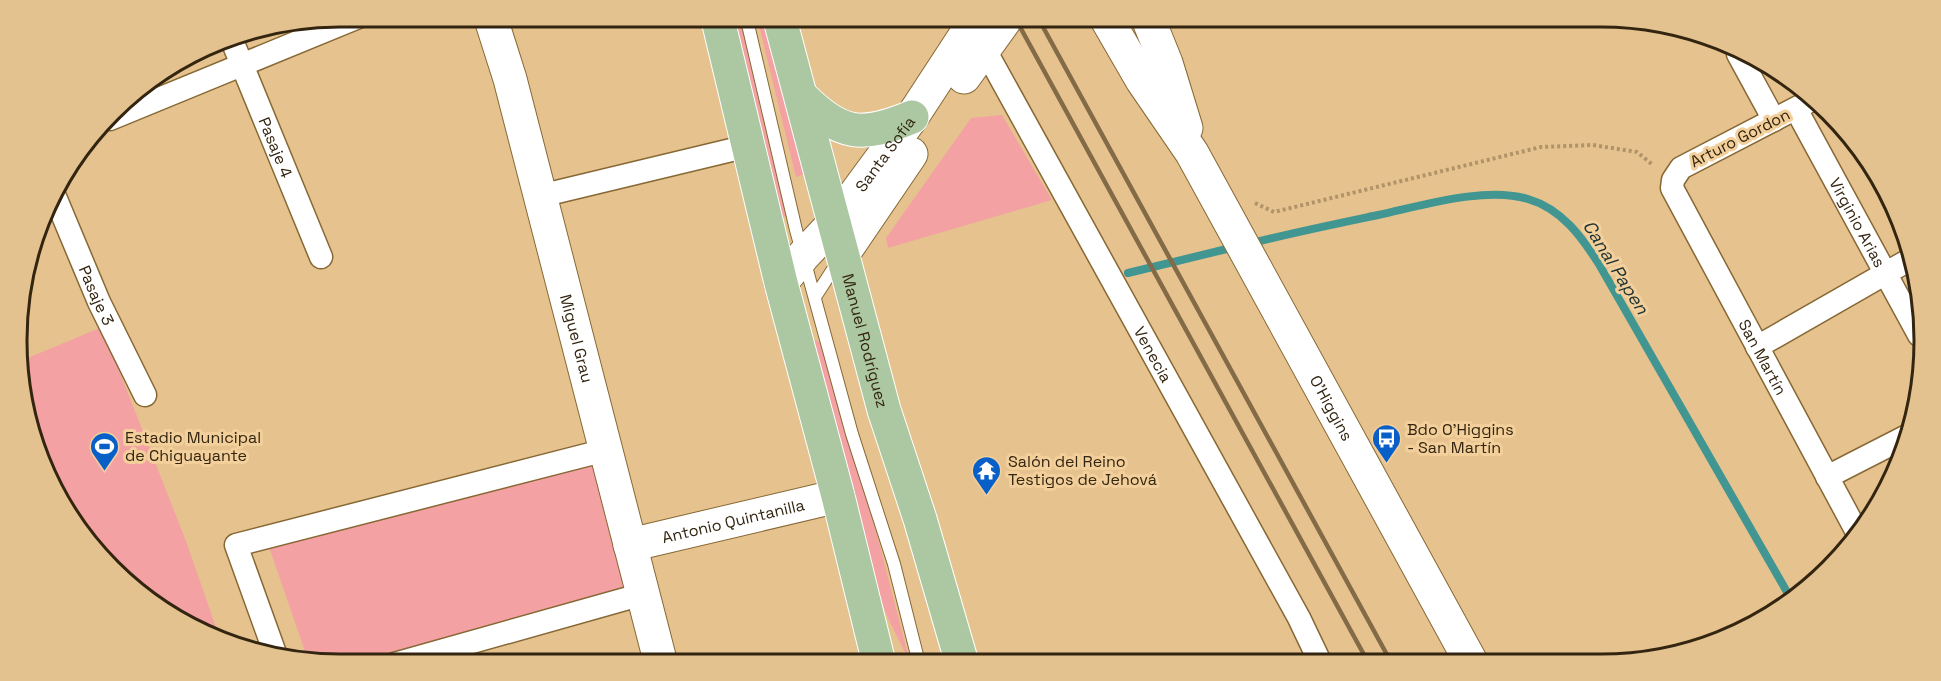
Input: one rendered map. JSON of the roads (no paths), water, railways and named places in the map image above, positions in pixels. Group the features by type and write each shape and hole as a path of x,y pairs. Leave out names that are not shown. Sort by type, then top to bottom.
{"main road":[{"path":"720,27 781,283 838,496 876,650"},
{"name":"Manuel Rodríguez","path":"782,27 884,410 920,519 959,654"},
{"path":"802,97 826,120 847,129 864,131 912,117"}],"street":[{"path":"126,112 333,27"},
{"name":"Miguel Grau","path":"493,27 507,70 658,654"},
{"name":"Santa Sofía","path":"781,283 834,223 912,117 971,27"},
{"name":"Santa Sofía","path":"843,254 1000,27"},
{"name":"O'Higgins","path":"1112,27 1147,87 1192,153 1467,654"},
{"name":"O'Higgins","path":"1151,27 1166,63 1192,153"},
{"name":"Pasaje 4","path":"234,46 321,257"},
{"name":"Venecia","path":"984,48 1293,608 1316,654"},
{"path":"1741,60 1774,120"},
{"name":"Arturo Gordon","path":"1673,180 1681,168 1804,104"},
{"name":"Virginio Arias","path":"1804,104 1886,274 1913,324"},
{"path":"540,196 748,146"},
{"name":"San Martín","path":"1673,180 1672,188 1675,196 1853,525"},
{"name":"Pasaje 3","path":"59,203 99,302 145,395"},
{"path":"1757,347 1904,263"},
{"path":"1827,477 1897,441"},
{"path":"273,646 236,545 606,450"},
{"name":"Antonio Quintanilla","path":"630,545 838,496"},
{"path":"430,654 643,594"}],"lane":[{"path":"749,27 803,256 852,434 894,564 917,654"},
{"path":"815,297 843,254"}],"waterway":[{"name":"Canal Papen","path":"1248,244 1473,196 1511,196 1528,199 1551,210 1570,225 1600,266 1787,592"},
{"name":"Canal Papen","path":"1128,273 1235,247"}],"railway":[{"path":"1020,27 1364,654"},
{"path":"1043,27 1387,654"}],"place":[{"name":"Bdo O'Higgins - San Martín","path":"1386,464"},
{"name":"Estadio Municipal de Chiguayante","path":"104,472"},
{"name":"Salón del Reino Testigos de Jehová","path":"987,496"}]}
